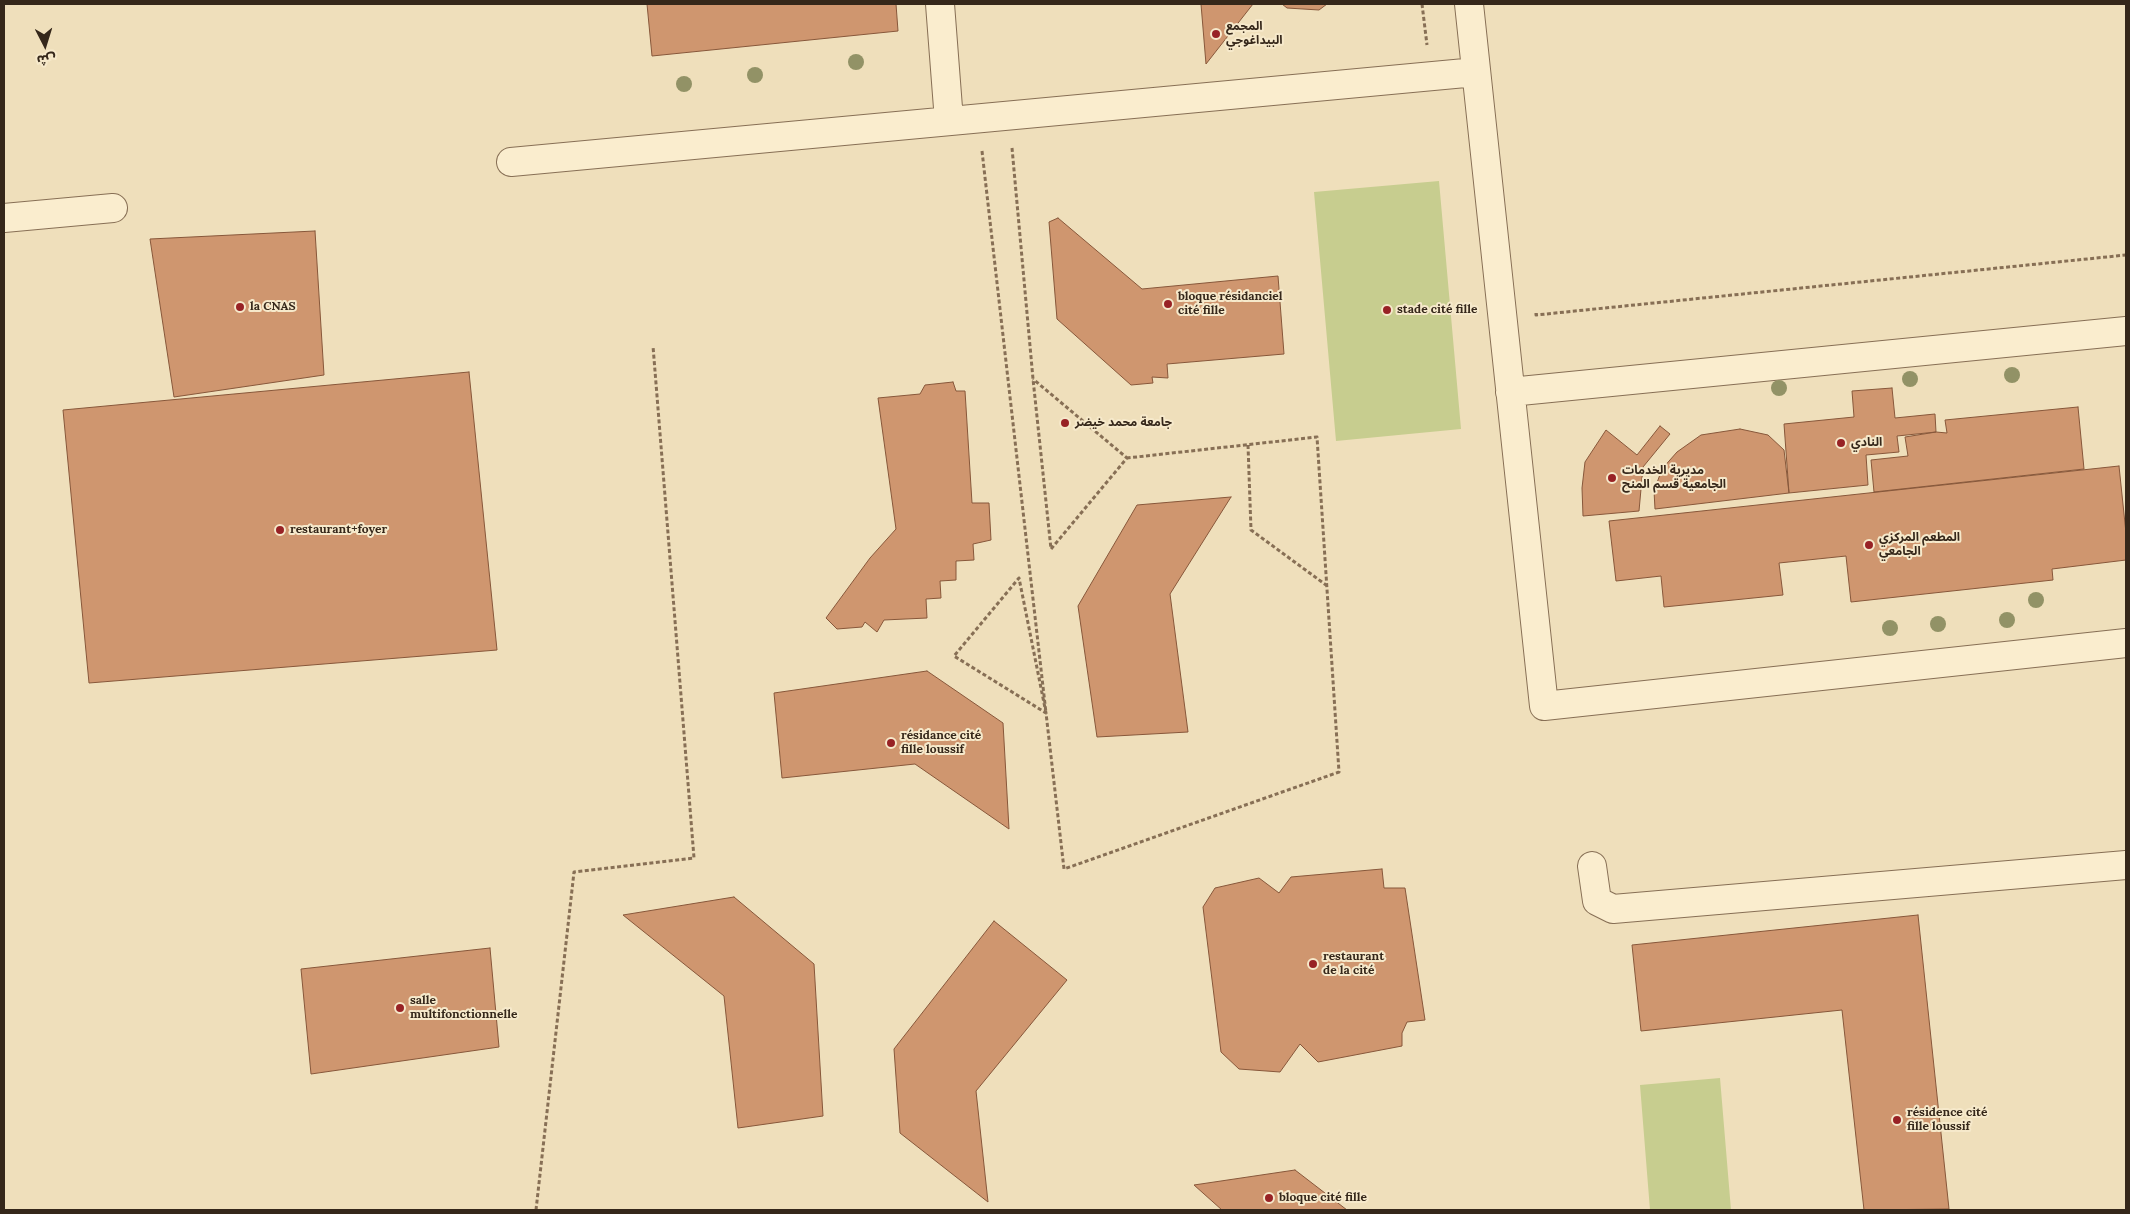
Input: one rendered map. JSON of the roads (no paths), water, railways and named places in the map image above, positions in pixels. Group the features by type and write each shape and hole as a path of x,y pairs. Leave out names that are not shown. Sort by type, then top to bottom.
{"street":[{"path":"940,4 949,121"},
{"path":"1469,4 1544,706 2126,643"},
{"path":"511,162 1476,72"},
{"path":"4,218 113,208"},
{"path":"1510,392 2126,331"},
{"path":"1592,866 1598,901 1614,909 2126,864"}],"place":[{"name":"المجمع البيداغوجي","path":"1216,34"},
{"name":"bloque résidanciel cité fille","path":"1168,304"},
{"name":"la CNAS","path":"240,307"},
{"name":"stade cité fille","path":"1387,310"},
{"name":"جامعة محمد خيضر","path":"1065,423"},
{"name":"النادي","path":"1841,443"},
{"name":"مديرية الخدمات الجامعية قسم المنح","path":"1612,478"},
{"name":"restaurant+foyer","path":"280,530"},
{"name":"المطعم المركزي الجامعي","path":"1869,545"},
{"name":"résidance cité fille loussif","path":"891,743"},
{"name":"restaurant de la cité","path":"1313,964"},
{"name":"salle multifonctionnelle","path":"400,1008"},
{"name":"résidence cité fille loussif","path":"1897,1120"},
{"name":"bloque cité fille","path":"1269,1198"}]}
